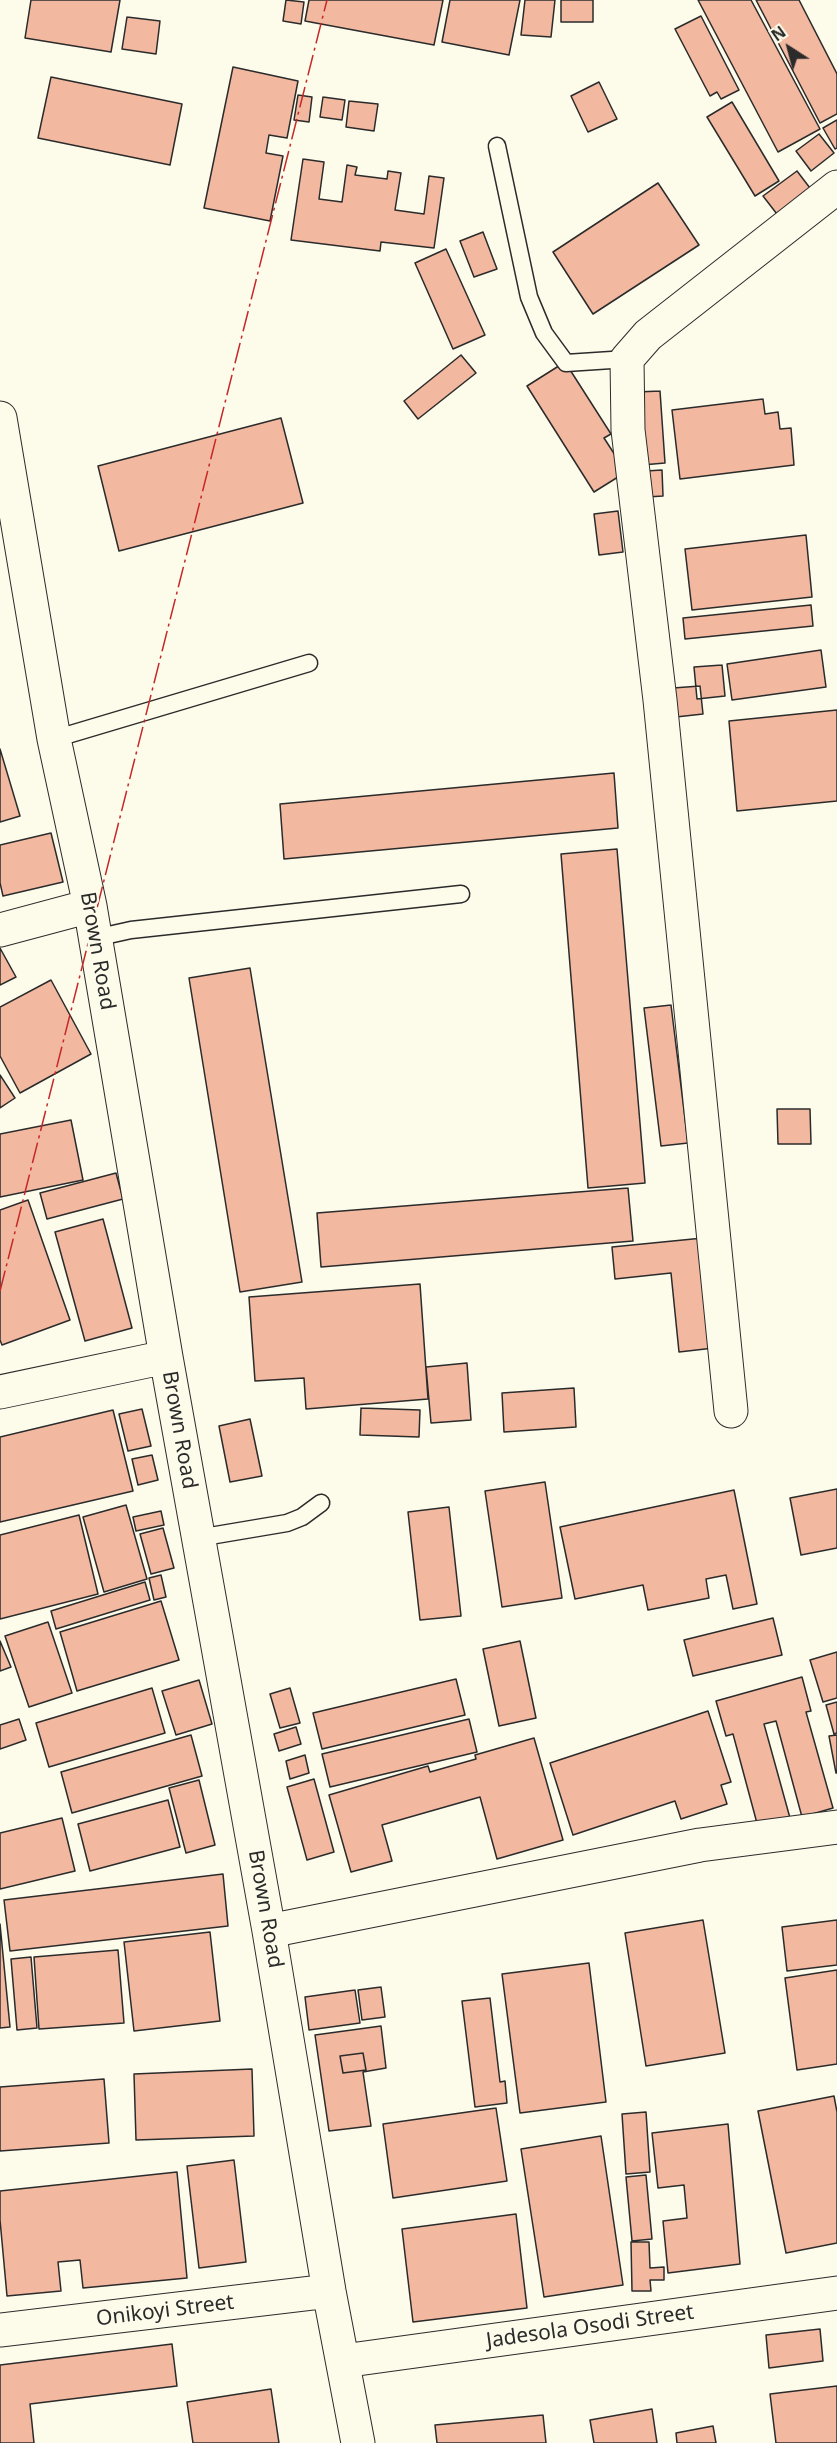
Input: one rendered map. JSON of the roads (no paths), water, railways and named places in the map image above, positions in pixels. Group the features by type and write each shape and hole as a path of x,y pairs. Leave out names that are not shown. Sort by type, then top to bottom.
{"street":[{"path":"731,1410 660,700 628,430 627,359 648,335 837,187"},
{"name":"Brown Road","path":"0,418 10,529 93,922 166,1357 269,1931 329,2291 358,2443"},
{"path":"0,930 93,922"},
{"path":"0,1392 166,1357"},
{"path":"269,1931 700,1845 837,1827"},
{"name":"Onikoyi Street","path":"0,2330 329,2291"},
{"name":"Jadesola Osodi Street","path":"343,2361 837,2293"}],"lane":[{"path":"497,146 529,297 544,333 566,363 627,359"},
{"path":"54,738 309,663"},
{"path":"93,922 131,930 461,894"},
{"path":"198,1538 287,1523 302,1517 321,1503"}]}
